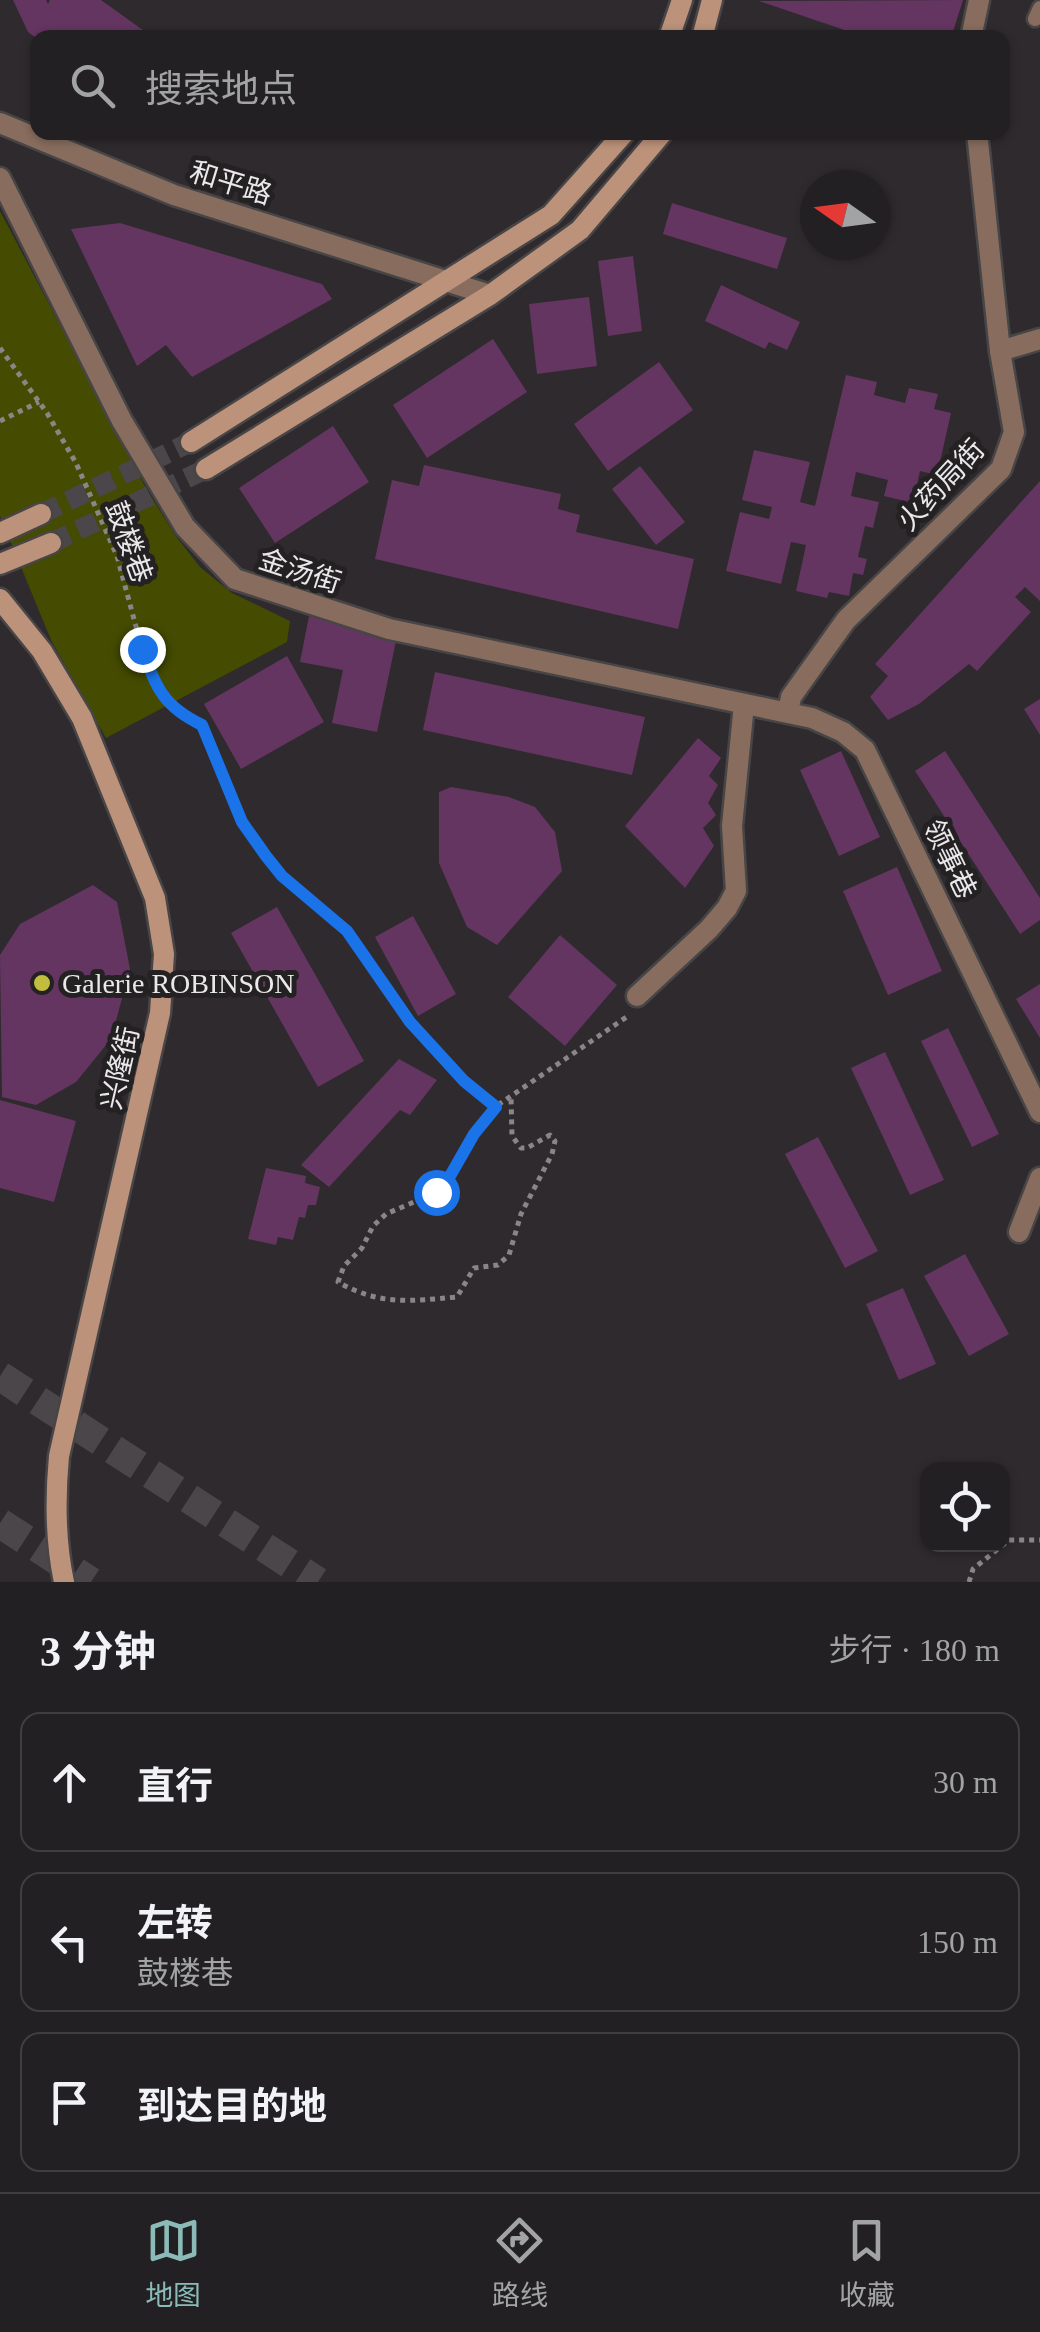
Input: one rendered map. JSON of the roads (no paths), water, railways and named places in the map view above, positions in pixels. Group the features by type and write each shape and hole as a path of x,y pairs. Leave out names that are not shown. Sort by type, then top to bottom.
{"main road":[{"path":"672,30 682,0"},
{"path":"704,30 712,0"},
{"path":"191,442 551,215 619,140"},
{"path":"206,469 490,295 580,230 657,140"},
{"path":"0,533 41,514"},
{"path":"0,564 52,543"},
{"name":"兴隆街","path":"0,599 42,650 82,718 155,898 164,954 160,1013 59,1456 55,1506 64,1582"}],"street":[{"path":"972,30 979,0"},
{"name":"和平路","path":"0,123 30,135"},
{"name":"和平路","path":"41,140 174,195 490,295"},
{"name":"火药局街","path":"788,712 791,698 846,620 1001,469 1010,449 1014,432 1000,351 978,140"},
{"name":"金汤街","path":"0,178 140,452 185,527 236,578 389,629 744,704"},
{"path":"1000,351 1040,339"},
{"path":"637,996 709,929 736,892 732,826 744,704"},
{"name":"领事巷","path":"744,704 788,712 843,732 864,750 1040,1112"},
{"path":"1019,1232 1040,1178"}],"tunnel":[{"path":"41,514 191,442"},
{"path":"51,543 206,469"},
{"path":"0,1376 318,1582"},
{"path":"0,1523 91,1582"}],"place":[{"name":"Galerie ROBINSON","path":"42,983"}]}
